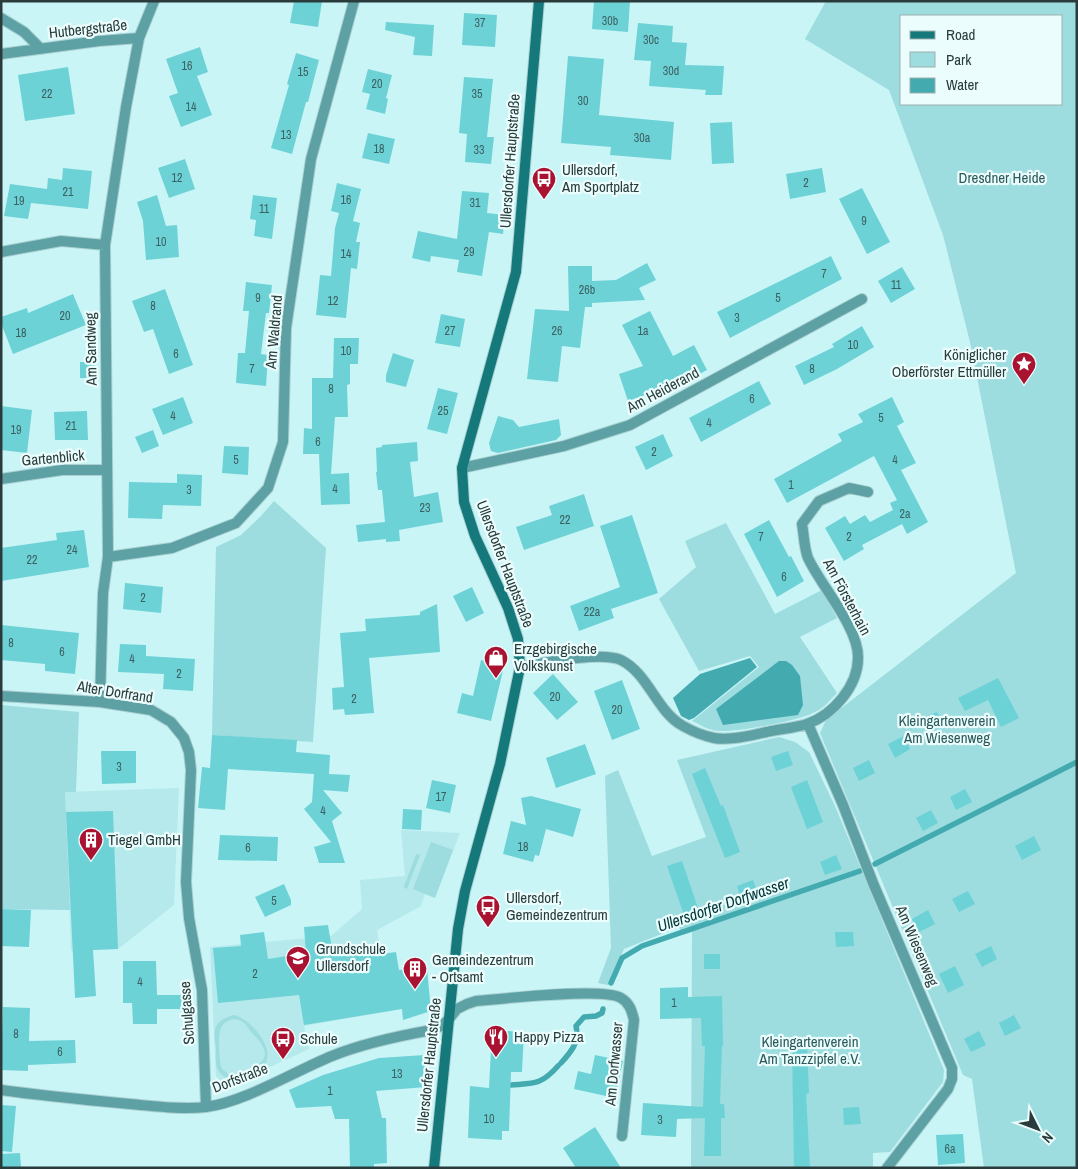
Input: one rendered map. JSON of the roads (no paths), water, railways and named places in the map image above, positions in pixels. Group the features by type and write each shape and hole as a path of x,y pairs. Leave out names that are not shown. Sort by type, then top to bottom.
{"main road":[{"name":"Ullersdorfer Hauptstraße","path":"434,1168 458,929 465,890 500,764 520,667 518,639 508,608 475,536 464,502 462,468 516,272 539,1"}],"street":[{"name":"Am Sandweg","path":"100,702 103,593 108,557 105,245 126,107 139,38 154,1"},
{"name":"Am Waldrand","path":"108,557 172,548 236,524 268,488 284,442 286,328 311,159 354,1"},
{"name":"Hutbergstraße","path":"1,18 24,32 41,49"},
{"name":"Hutbergstraße","path":"1,54 99,40 139,38"},
{"path":"1,252 61,241 105,245"},
{"name":"Am Heiderand","path":"462,468 564,446 630,425 862,299"},
{"name":"Gartenblick","path":"1,479 62,470 108,470"},
{"name":"Am Försterhain","path":"520,667 605,656 620,660 633,668 671,717 682,726 715,738 741,736 808,724 820,717 843,697 854,677 858,649 851,632 808,556 802,524 819,501 850,488 868,492"},
{"name":"Alter Dorfrand","path":"1,696 100,702 151,710 171,722 184,738 189,752 191,770 186,882 190,918"},
{"name":"Am Wiesenweg","path":"808,724 952,1068 952,1079 948,1089 887,1168"},
{"name":"Schulgasse","path":"190,918 202,990 206,1107"},
{"name":"Am Dorfwasser","path":"449,1019 457,1009 476,1001 591,993 621,997 631,1007 634,1020 622,1136"},
{"name":"Dorfstraße","path":"1,1090 62,1098 163,1107 206,1107 249,1094 334,1055 372,1042 432,1030 441,1026 449,1019"}],"water":[{"path":"750,658 757,667 694,718 689,720 681,716 673,698 700,674"},
{"path":"779,661 786,661 792,665 800,676 803,705 798,715 723,725 716,709"}],"waterway":[{"name":"Ullersdorfer Dorfwasser","path":"875,864 1077,762"},
{"name":"Ullersdorfer Dorfwasser","path":"611,983 622,958 642,946 860,871"},
{"name":"Ullersdorfer Dorfwasser","path":"561,1063 576,1042 576,1026 584,1017 596,1016 602,1013 603,1009"},
{"name":"Ullersdorfer Dorfwasser","path":"511,1085 542,1080 558,1066"}],"place":[{"name":"Ullersdorf, Am Sportplatz","path":"544,200"},
{"name":"Königlicher Oberförster Ettmüller","path":"1024,385"},
{"name":"Erzgebirgische Volkskunst","path":"496,679"},
{"name":"Tiegel GmbH","path":"91,861"},
{"name":"Ullersdorf, Gemeindezentrum","path":"488,928"},
{"name":"Grundschule Ullersdorf","path":"298,979"},
{"name":"Gemeindezentrum - Ortsamt","path":"415,990"},
{"name":"Happy Pizza","path":"496,1058"},
{"name":"Schule","path":"283,1060"}],"park label":[{"name":"Dresdner Heide","path":"1002,178"},
{"name":"Kleingartenverein Am Wiesenweg","path":"947,730"},
{"name":"Kleingartenverein Am Tanzzipfel e.V.","path":"810,1050"}]}
